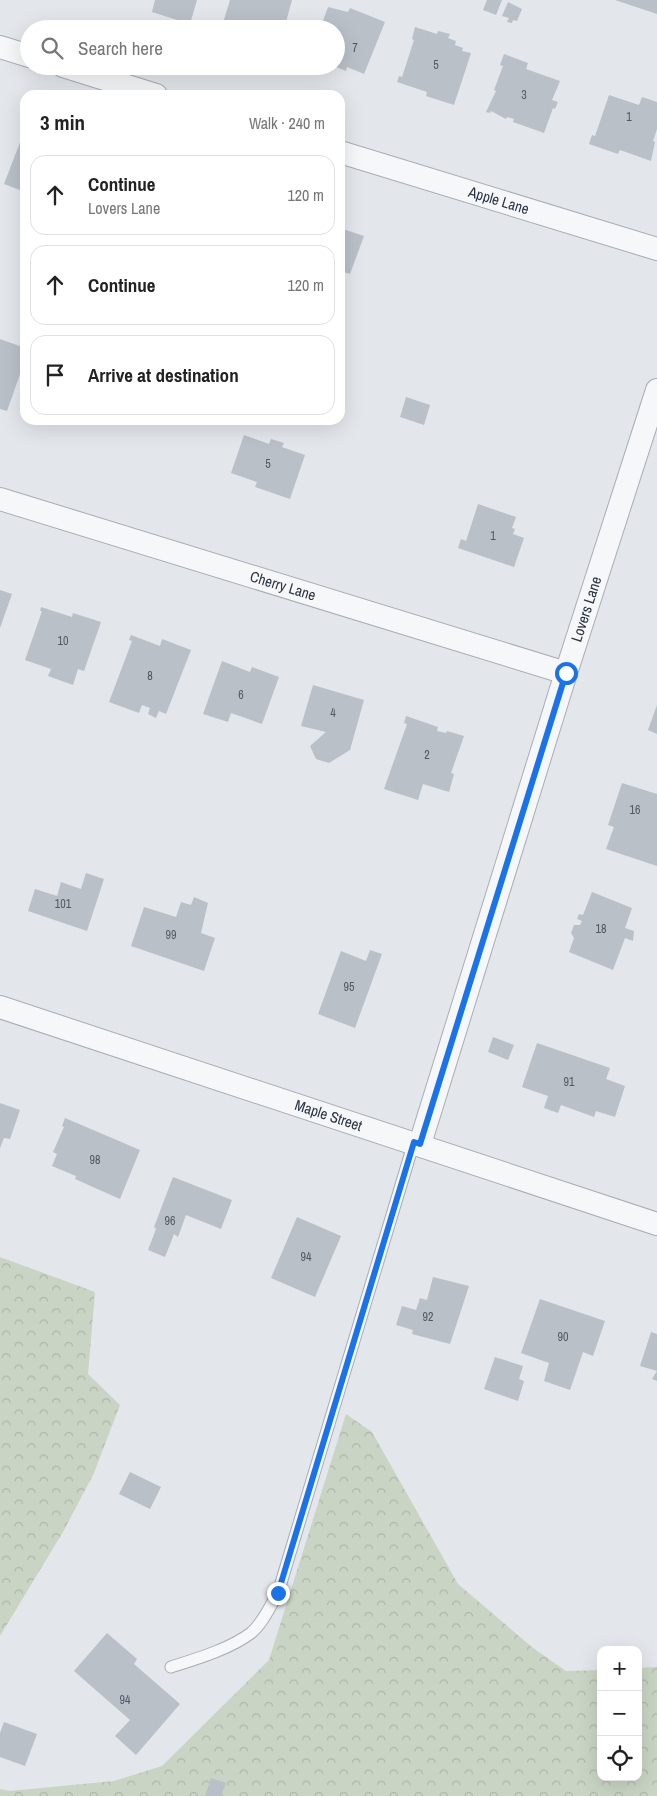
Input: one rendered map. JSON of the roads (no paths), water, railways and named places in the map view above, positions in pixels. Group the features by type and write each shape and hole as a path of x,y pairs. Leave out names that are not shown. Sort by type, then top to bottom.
{"street":[{"path":"0,47 20,53"},
{"path":"92,75 140,90"},
{"name":"Apple Lane","path":"345,154 657,249"},
{"name":"Lovers Lane","path":"417,1143 657,390"},
{"name":"Cherry Lane","path":"0,499 566,673"},
{"name":"Maple Street","path":"0,1007 417,1143 657,1224"}],"lane":[{"path":"171,1667 208,1655 252,1632 263,1619 278,1593 417,1143"}]}
